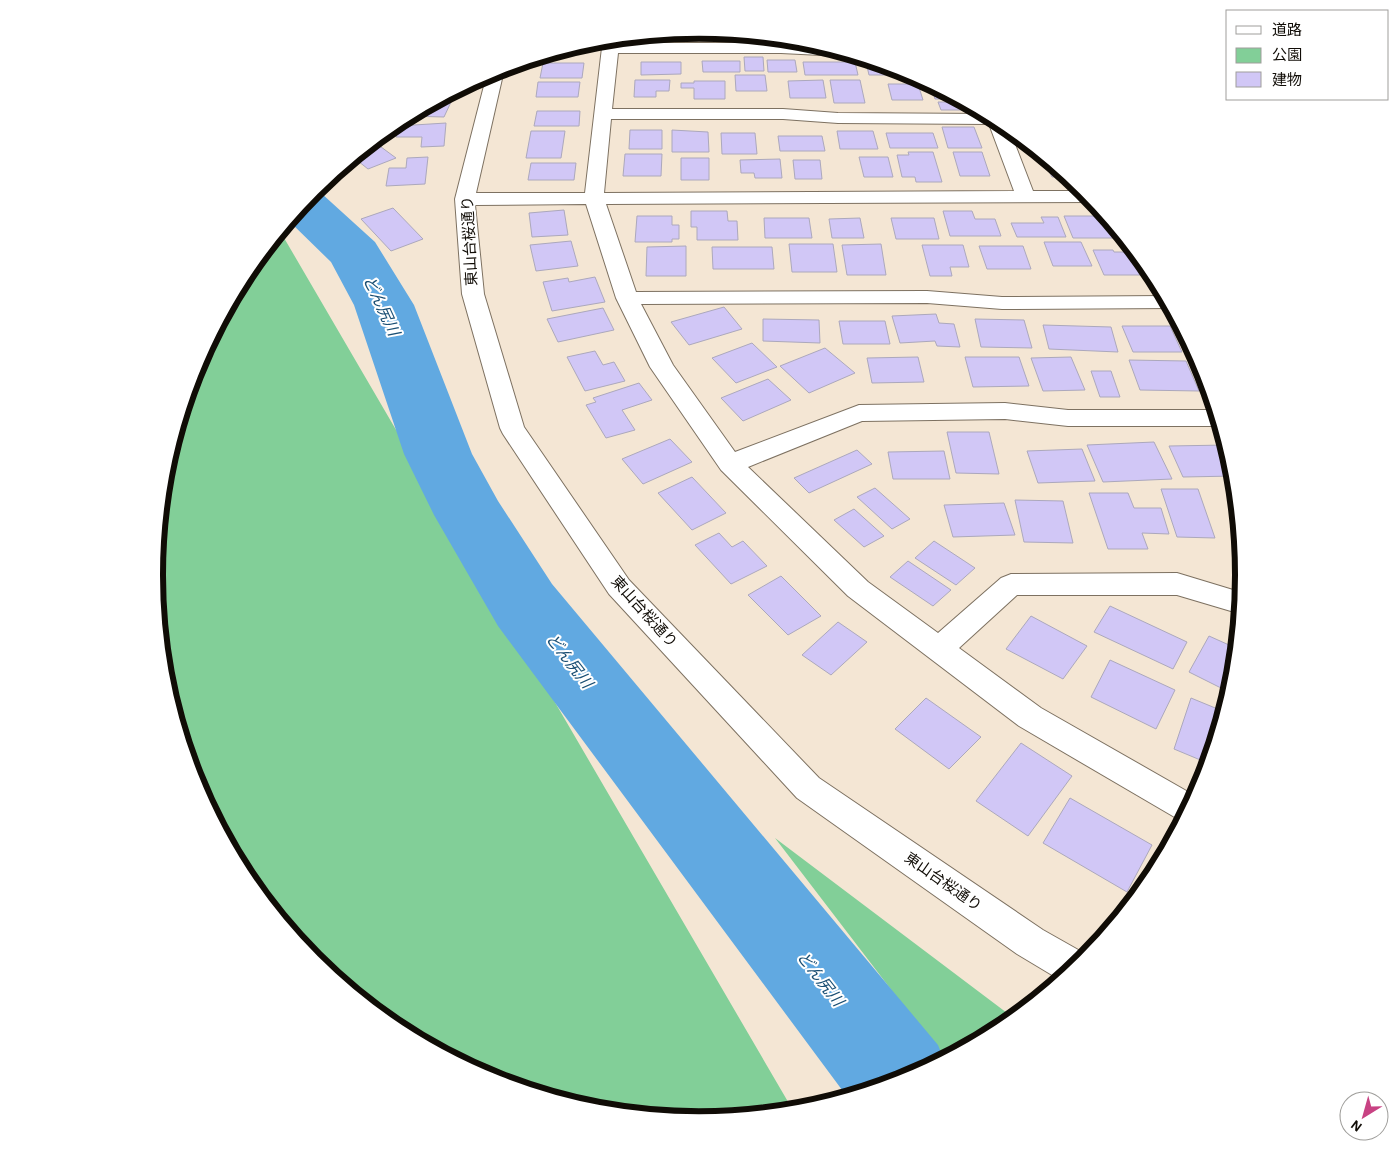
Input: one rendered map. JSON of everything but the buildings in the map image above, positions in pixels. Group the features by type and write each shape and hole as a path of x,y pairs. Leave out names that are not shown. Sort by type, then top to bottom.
{"street":[{"path":"626,43 805,49"},
{"path":"611,46 594,198 627,298 662,367 730,464 858,589 1030,717 1184,806"},
{"name":"東山台桜通り","path":"494,80 465,199 473,294 512,428 619,587 808,788 1030,942 1069,965"},
{"path":"603,114 783,114 838,118 981,119"},
{"path":"1001,131 1026,198"},
{"path":"465,199 1080,197"},
{"path":"627,298 927,297 1002,302 1161,302"},
{"path":"730,464 858,413 1006,411 1068,418 1212,418"},
{"path":"939,649 1011,585 1177,584 1235,601"}],"green space":[{"path":"284,237 790,1105 735,1111 700,1112 629,1108 561,1094 527,1084 462,1057 401,1022 346,979 320,955 274,902 253,874 235,844 218,813 191,748 173,680 167,646 164,611 164,540 167,505 181,437 191,403 204,370 218,338 235,307 253,277"},
{"path":"775,838 1009,1014 941,1055"}],"waterway":[{"name":"どん尻川","path":"308,209 355,254 384,305 438,454 470,515 525,605 895,1075"}]}
